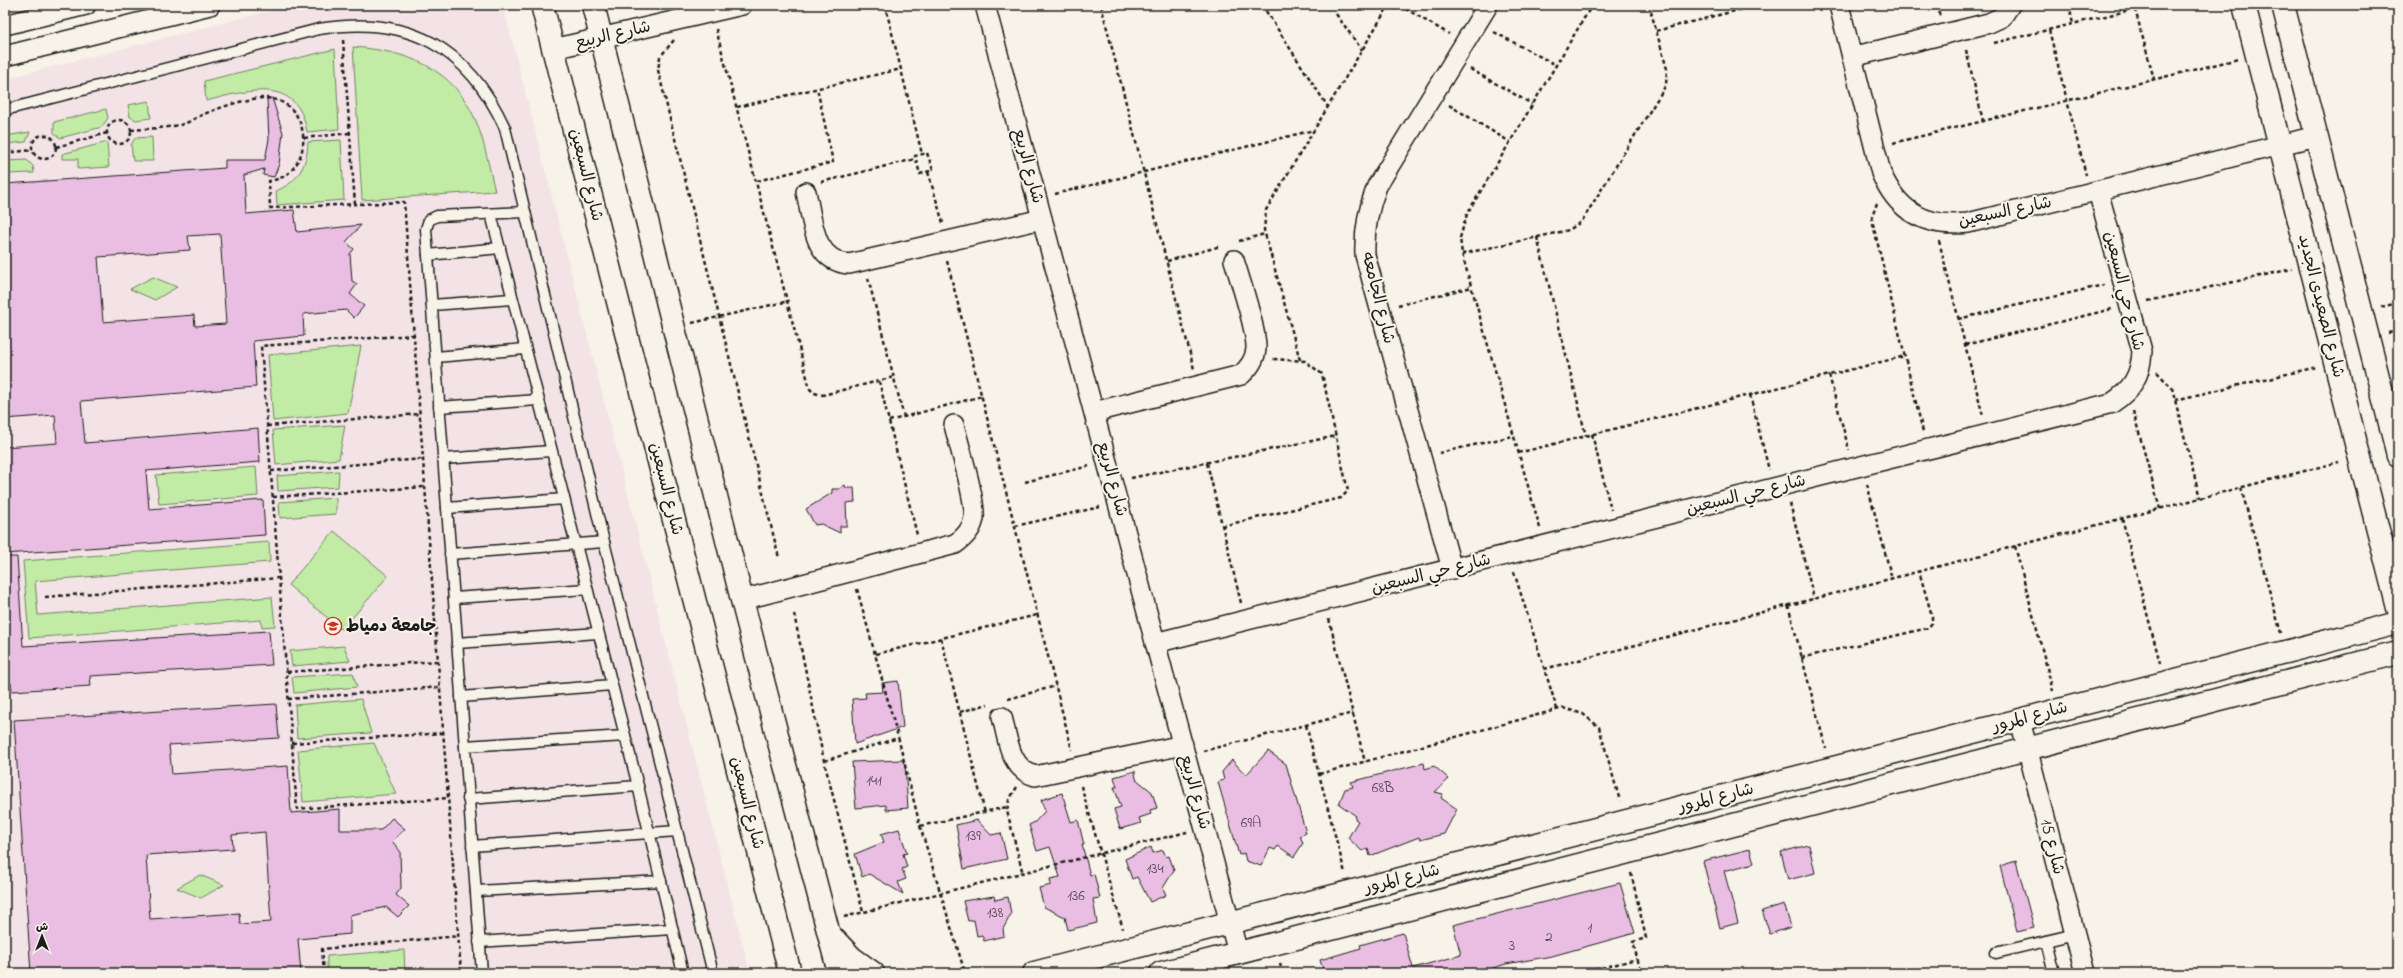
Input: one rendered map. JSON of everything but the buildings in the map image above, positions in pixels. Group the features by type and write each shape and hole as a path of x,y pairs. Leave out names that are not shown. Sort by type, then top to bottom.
{"street":[{"path":"5,25 86,5"},
{"path":"5,56 210,5"},
{"name":"شارع السبعين","path":"542,5 790,973"},
{"path":"593,5 742,600 840,973"},
{"name":"شارع الربيع","path":"554,49 742,5"},
{"name":"شارع الربيع","path":"985,5 1238,953"},
{"name":"شارع الجامعه","path":"1452,569 1365,254 1364,238 1369,209 1377,186 1488,5"},
{"name":"شارع السبعين","path":"1839,5 1881,172 1890,190 1913,214 1934,222 1954,224 1968,223 2316,136"},
{"path":"1852,57 1989,23 2002,17 2010,5"},
{"name":"شارع الصعيدى الجديد","path":"2244,5 2398,608"},
{"path":"2283,5 2398,456"},
{"path":"813,187 818,244 822,251 834,261 842,263 863,261 1042,219"},
{"name":"شارع حي السبعين","path":"1156,643 2112,403 2128,391 2134,383 2142,364 2140,339 2123,280 2094,192"},
{"path":"1094,412 1241,375 1254,359 1256,341 1231,249"},
{"path":"742,600 954,544 967,533 972,522 974,509 954,425"},
{"name":"شارع المرور","path":"1034,973 2398,623"},
{"name":"شارع المرور","path":"1161,973 2398,653"},
{"path":"1002,717 1014,758 1021,770 1027,774 1042,776 1184,750"},
{"name":"شارع 15","path":"2020,720 2085,973"},
{"path":"828,928 852,958 873,973"}],"lane":[{"path":"5,110 311,31 342,25 377,25 405,31 432,42 455,58 476,78 493,102 505,128 604,542 713,973"},
{"path":"482,973 426,229 433,217 526,212"},
{"path":"491,214 650,833 683,973"},
{"path":"428,255 500,248"},
{"path":"432,305 512,299"},
{"path":"436,356 526,349"},
{"path":"439,407 538,400"},
{"path":"443,459 551,451"},
{"path":"447,508 564,499"},
{"path":"450,554 604,542"},
{"path":"454,598 587,589"},
{"path":"457,643 598,633"},
{"path":"461,697 612,685"},
{"path":"465,746 625,736"},
{"path":"468,799 638,786"},
{"path":"472,846 677,831"},
{"path":"476,891 661,881"},
{"path":"479,942 672,929"},
{"path":"1996,954 2075,934"},
{"path":"2046,941 2054,973"}],"path":[{"path":"885,5 922,154"},
{"path":"1101,5 1199,385"},
{"path":"1262,5 1328,107"},
{"path":"1300,360 1266,234 1264,219 1269,203 1389,5"},
{"path":"1399,5 1465,43"},
{"path":"1545,546 1462,254 1460,238 1463,221 1592,5"},
{"path":"1462,254 1569,230 1582,221 1662,92 1668,78 1667,69 1649,5"},
{"path":"1656,31 1758,5"},
{"path":"2069,5 2073,24"},
{"path":"1989,44 2150,5"},
{"path":"2379,5 2388,8 2398,6"},
{"path":"2135,9 2154,79"},
{"path":"779,558 658,70 660,57 664,51 704,14 737,107 789,301 808,384 814,393 823,394 894,377"},
{"path":"1336,14 1362,50"},
{"path":"1478,23 1556,65"},
{"path":"342,25 356,204"},
{"path":"2049,30 2067,100 2094,192"},
{"path":"1959,52 1974,48"},
{"path":"1966,50 1983,121"},
{"path":"1875,147 2256,54"},
{"path":"1455,60 1532,104"},
{"path":"737,107 901,69"},
{"path":"757,181 833,162 817,88"},
{"path":"1433,95 1510,142"},
{"path":"131,130 180,125 203,115 249,100 267,98 284,104 292,110 303,128 304,138 300,155 290,170 275,180 269,181 270,208 404,202 461,973"},
{"path":"118,120 127,123 131,130 131,137 128,141 118,144 110,140 107,133 109,125 118,120"},
{"path":"1037,199 1314,130"},
{"path":"56,147 107,133"},
{"path":"304,138 350,133"},
{"path":"42,136 52,138 56,147 55,152 48,159 38,158 32,150 34,140 42,136"},
{"path":"5,153 32,150"},
{"path":"813,187 915,159 915,156 928,153 933,170 920,174 915,159"},
{"path":"928,172 982,396 1076,769 1129,949"},
{"path":"1890,190 1878,201 1872,216 1873,224 1928,450"},
{"path":"1934,222 1988,434"},
{"path":"1167,261 1231,249 1266,234"},
{"path":"1537,237 1586,436"},
{"path":"863,261 904,417"},
{"path":"1958,320 2123,280"},
{"path":"1380,310 1472,286"},
{"path":"674,327 789,301"},
{"path":"414,335 261,346 297,809 448,798"},
{"path":"1518,453 1905,356"},
{"path":"1222,526 1344,496 1348,487 1322,374 1309,363 1300,360 1254,359"},
{"path":"2175,400 2335,362"},
{"path":"2142,364 2164,377 2172,388 2200,498"},
{"path":"1830,375 1892,578"},
{"path":"879,381 921,553"},
{"path":"2128,391 2160,508"},
{"path":"1750,395 1814,599"},
{"path":"889,421 982,396"},
{"path":"267,426 419,414"},
{"path":"1592,434 1616,528"},
{"path":"1113,482 1336,436"},
{"path":"1421,457 1513,436"},
{"path":"1544,669 2359,457"},
{"path":"271,471 423,459"},
{"path":"1025,482 1107,462"},
{"path":"1207,463 1245,621"},
{"path":"273,497 425,487"},
{"path":"2241,488 2285,651"},
{"path":"1015,526 1118,502"},
{"path":"2122,518 2165,682"},
{"path":"2015,546 2058,710"},
{"path":"1508,555 1557,709"},
{"path":"852,571 876,654 920,826 965,973"},
{"path":"1802,658 1928,628 1932,623 1932,616 1919,571"},
{"path":"45,597 279,578"},
{"path":"1325,601 1365,762"},
{"path":"1788,605 1831,768"},
{"path":"794,614 824,761 863,912"},
{"path":"876,654 1037,615"},
{"path":"941,638 986,813"},
{"path":"286,672 438,660"},
{"path":"288,698 440,687"},
{"path":"1319,774 1563,708 1573,710 1592,720 1599,727 1626,821"},
{"path":"1184,750 1306,725 1353,713"},
{"path":"1306,725 1350,892"},
{"path":"292,743 443,733"},
{"path":"824,761 898,738"},
{"path":"1023,874 1007,808 1011,795 1027,774"},
{"path":"920,826 1007,808"},
{"path":"828,928 863,912 942,894 1205,828"},
{"path":"1626,853 1646,938 1633,942 1641,973"},
{"path":"324,973 322,949 458,936"},
{"path":"1581,973 1637,959"}],"shaded area":[{"name":"جامعة دمياط","path":"292,5 503,5 750,973 5,973 5,79"}],"green space":[{"path":"353,47 373,49 410,58 426,65 455,87 466,102 476,121 495,191 362,200"},
{"path":"335,49 339,129 307,132 302,114 293,101 281,94 268,91 237,93 206,101 204,81"},
{"path":"149,101 151,118 136,120 130,117 128,105"},
{"path":"106,109 108,118 102,127 60,138 54,133 54,122"},
{"path":"30,132 26,142 5,144 5,136"},
{"path":"152,137 153,161 133,161 131,145 135,138"},
{"path":"341,140 344,200 277,205 276,191 290,183 300,172 306,159 308,142"},
{"path":"107,142 109,167 78,169 78,159 62,159 62,154"},
{"path":"27,160 33,166 34,173 5,174 5,161"},
{"path":"153,277 177,287 155,300 130,289"},
{"path":"361,346 348,413 273,421 268,355"},
{"path":"345,425 339,459 276,465 273,430"},
{"path":"256,467 258,496 159,504 156,475"},
{"path":"339,471 338,487 278,491 277,476"},
{"path":"336,498 336,514 280,518 279,502"},
{"path":"334,531 388,576 342,630 288,585"},
{"path":"269,542 270,562 35,581 38,615 272,597 275,626 262,627 261,620 29,638 23,561"},
{"path":"344,646 350,661 292,666 290,651"},
{"path":"353,673 357,687 294,693 292,677"},
{"path":"361,699 371,733 297,738 295,705"},
{"path":"374,743 396,794 303,802 298,750"},
{"path":"200,875 224,885 201,898 177,888"},
{"path":"404,950 405,973 339,973 327,970 327,956"}],"place":[{"name":"جامعة دمياط","path":"333,626"}]}
